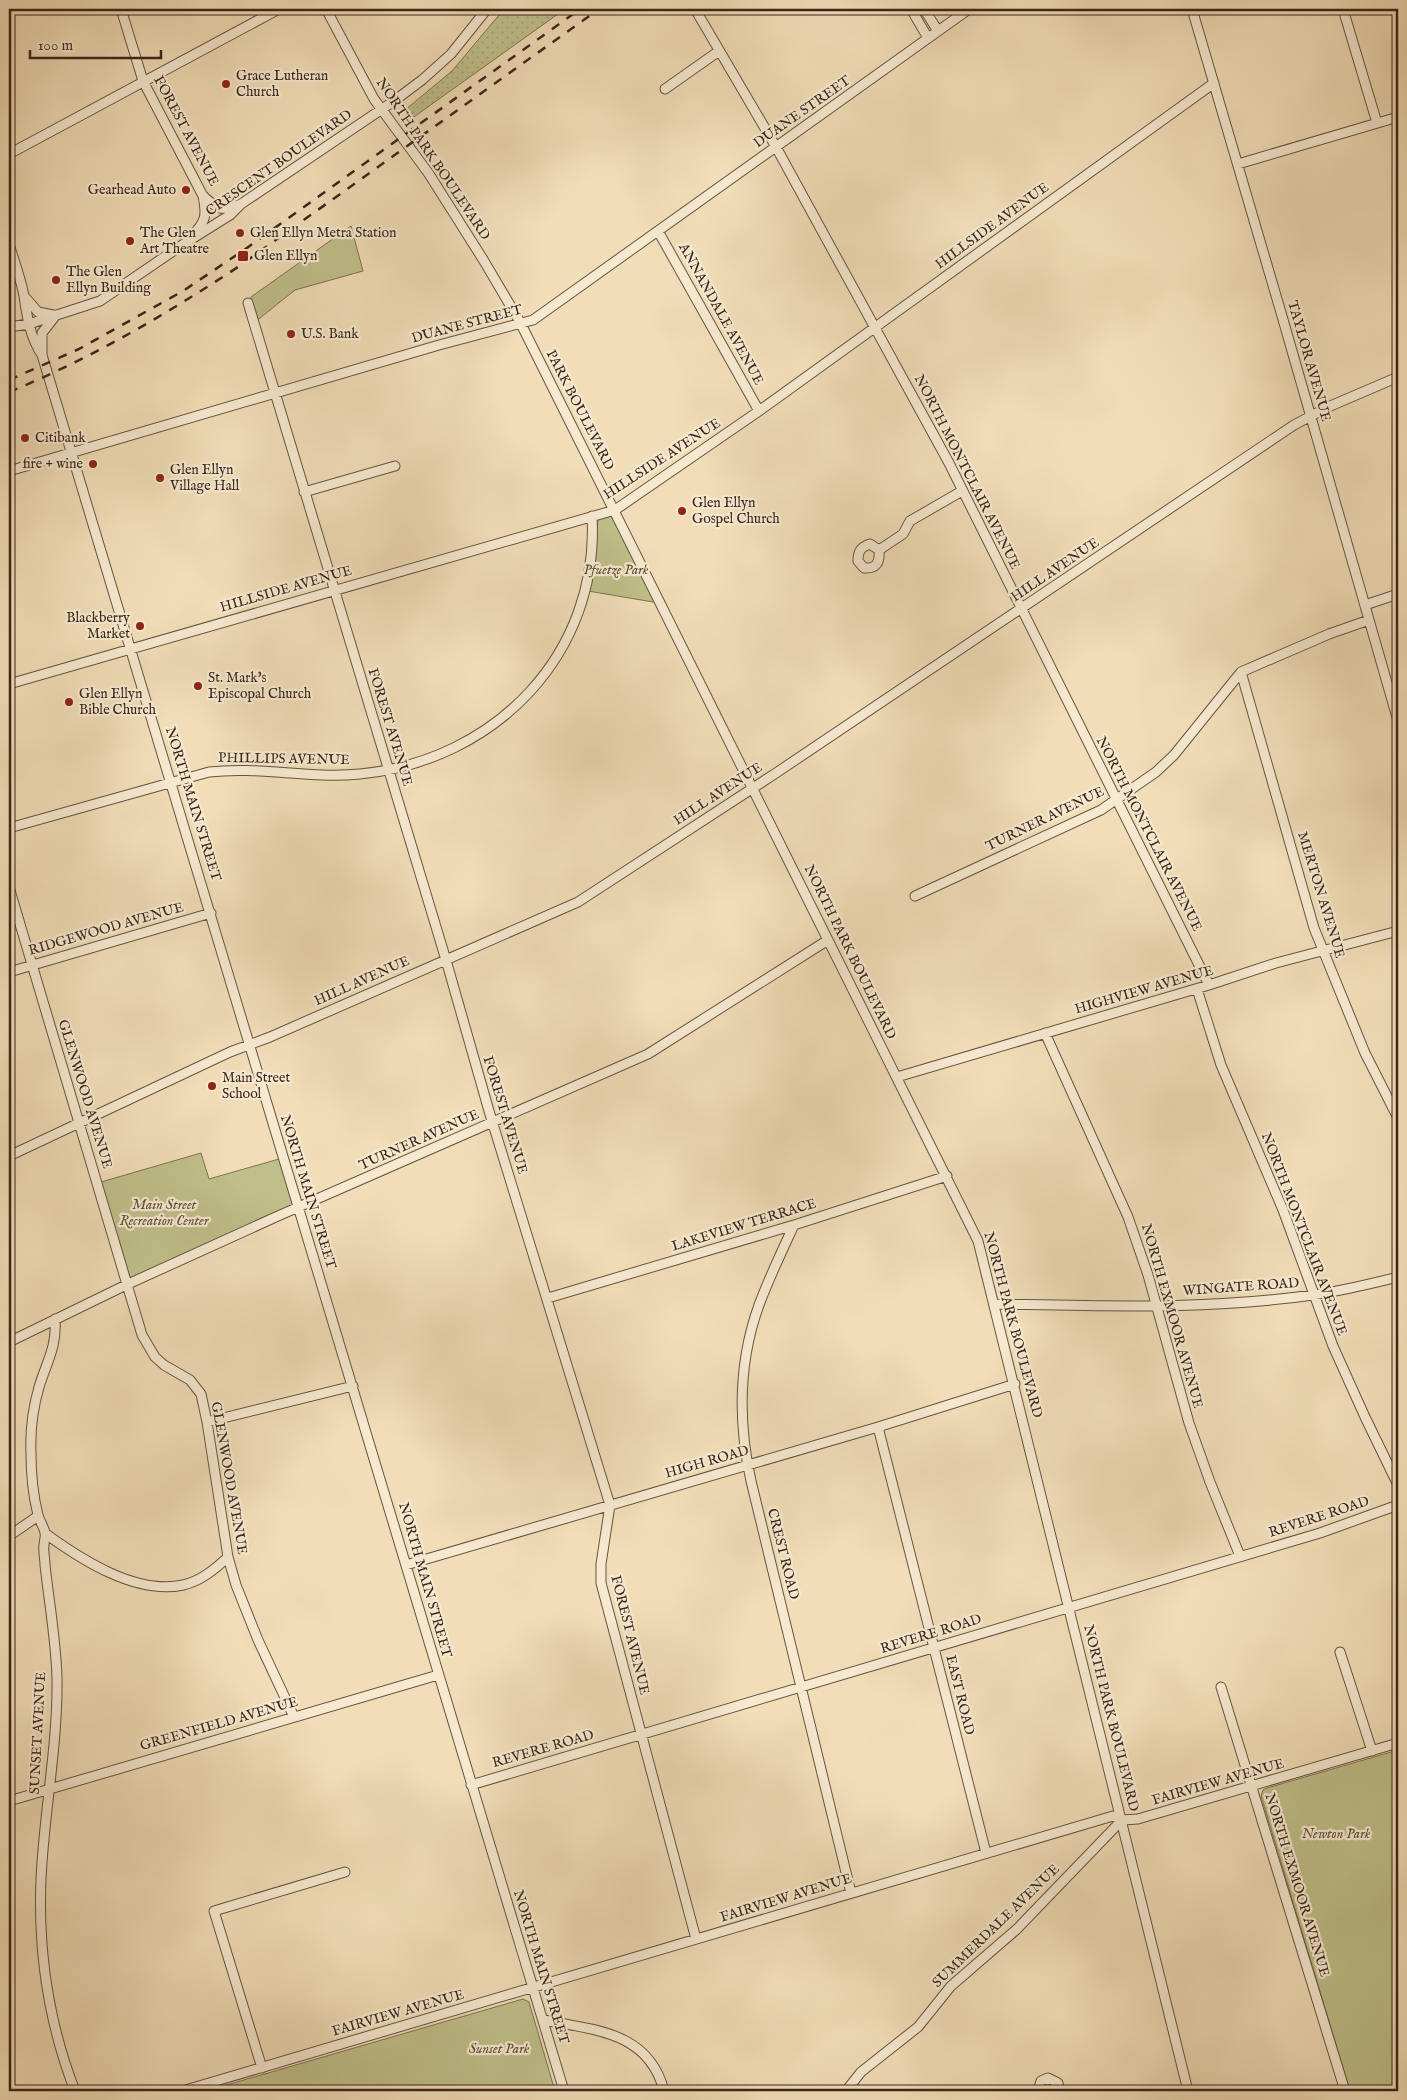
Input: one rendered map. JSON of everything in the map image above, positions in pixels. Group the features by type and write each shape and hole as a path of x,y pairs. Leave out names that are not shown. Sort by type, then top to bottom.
{"street":[{"name":"FOREST AVENUE","path":"121,9 143,81 203,196 220,209 241,204"},
{"path":"9,154 278,9"},
{"name":"NORTH PARK BOULEVARD","path":"326,9 374,99 429,174 484,260 520,322"},
{"name":"CRESCENT BOULEVARD","path":"9,327 29,324 100,301 230,215 241,204 382,108 438,67 488,9"},
{"name":"NORTH MONTCLAIR AVENUE","path":"695,9 776,147 945,454 1209,985"},
{"path":"911,9 928,38"},
{"path":"924,9 938,32"},
{"name":"DUANE STREET","path":"9,470 520,322 533,320 969,9"},
{"name":"TAYLOR AVENUE","path":"1192,9 1398,721"},
{"path":"1343,9 1377,123"},
{"path":"664,89 719,51"},
{"name":"HILLSIDE AVENUE","path":"9,684 615,510 759,411 1214,83"},
{"path":"1238,164 1398,117"},
{"path":"182,245 193,236 205,220 206,212 203,196"},
{"name":"ANNANDALE AVENUE","path":"658,231 759,411"},
{"name":"NORTH MAIN STREET","path":"9,244 24,296 24,309 36,346 42,355 130,649 172,781 297,1208 353,1386 564,2091"},
{"path":"24,296 38,312 56,315 42,333 42,355"},
{"name":"FOREST AVENUE","path":"248,303 446,960 492,1122 548,1298 610,1505 600,1583 696,1939"},
{"name":"PARK BOULEVARD","path":"520,322 615,510"},
{"name":"HILL AVENUE","path":"9,1156 230,1052 578,902 1021,609 1294,425 1398,377"},
{"path":"304,492 394,466"},
{"path":"880,550 903,534 910,521 962,491"},
{"name":"NORTH PARK BOULEVARD","path":"615,510 978,1241 1070,1606 1188,2091"},
{"name":"PHILLIPS AVENUE","path":"9,828 209,772 234,770 330,776 389,770 432,757 470,740 507,715 540,680 561,651 580,607 593,543 592,516"},
{"path":"1365,605 1398,594"},
{"name":"TURNER AVENUE","path":"915,896 1101,810 1156,772 1174,756 1242,672 1329,634 1369,620"},
{"name":"MERTON AVENUE","path":"1242,672 1314,928 1365,1054 1398,1118"},
{"name":"GLENWOOD AVENUE","path":"9,887 142,1335 148,1348 164,1365 190,1380 200,1394 207,1422 228,1557 252,1626 294,1717"},
{"name":"RIDGEWOOD AVENUE","path":"9,972 211,913"},
{"name":"HIGHVIEW AVENUE","path":"897,1077 1198,989 1276,963 1398,931"},
{"name":"TURNER AVENUE","path":"9,1342 126,1285 648,1054 828,940"},
{"name":"NORTH MONTCLAIR AVENUE","path":"1198,989 1224,1072 1283,1210 1314,1295 1355,1396 1398,1484"},
{"name":"NORTH EXMOOR AVENUE","path":"1045,1033 1128,1217 1141,1251 1189,1423 1210,1482 1240,1556"},
{"name":"LAKEVIEW TERRACE","path":"548,1298 794,1225 947,1176"},
{"name":"CREST ROAD","path":"794,1225 759,1306 746,1357 741,1405 744,1449 851,1893"},
{"name":"WINGATE ROAD","path":"995,1304 1156,1306 1236,1303 1314,1295 1398,1277"},
{"name":"SUNSET AVENUE","path":"55,1319 56,1335 38,1389 32,1421 30,1453 38,1516 46,1534 43,1547 52,1609 57,1677 50,1789 41,1879 42,1947 56,2029 74,2091"},
{"name":"HIGH ROAD","path":"406,1565 878,1427 1015,1384"},
{"path":"207,1422 353,1386"},
{"name":"EAST ROAD","path":"878,1427 986,1853"},
{"name":"REVERE ROAD","path":"471,1785 1320,1533 1398,1505"},
{"path":"9,1536 38,1516"},
{"path":"46,1534 98,1568 136,1582 154,1586 166,1587 193,1582 206,1576 228,1557"},
{"path":"1340,1652 1372,1751"},
{"name":"GREENFIELD AVENUE","path":"9,1800 438,1675"},
{"name":"NORTH EXMOOR AVENUE","path":"1221,1687 1345,2091"},
{"name":"FAIRVIEW AVENUE","path":"182,2091 1113,1816 1122,1820 1138,1819 1398,1743"},
{"name":"SUMMERDALE AVENUE","path":"846,2091 861,2072 918,2028 951,1986 1017,1929 1122,1820"},
{"path":"262,2068 214,1911 345,1872"},
{"path":"544,2020 601,2032 635,2044 653,2064 664,2091"},
{"path":"1038,2091 1039,2084 1048,2078 1058,2083 1060,2091"}],"green space":[{"path":"504,9 565,9 411,119 405,110 452,71"},
{"path":"351,226 363,271 295,290 255,322 250,304 251,297"},
{"name":"Pfuetze Park","path":"615,514 659,603 588,591 598,519"},
{"name":"Main Street Recreation Center","path":"201,1153 209,1179 279,1159 293,1206 131,1281 101,1182"},
{"name":"Newton Park","path":"1398,1750 1398,2087 1383,2091 1350,2091 1261,1796 1263,1790 1267,1788"},
{"name":"Sunset Park","path":"523,1999 529,2002 555,2091 206,2091"}],"railway":[{"path":"9,380 79,349 183,291 244,250 580,9"},
{"path":"9,392 98,351 183,302 238,267 599,9"}],"place":[{"name":"Grace Lutheran Church","path":"226,84"},
{"name":"Gearhead Auto","path":"186,190"},
{"name":"Glen Ellyn Metra Station","path":"240,233"},
{"name":"The Glen Art Theatre","path":"130,241"},
{"name":"Glen Ellyn","path":"243,256"},
{"name":"The Glen Ellyn Building","path":"56,280"},
{"name":"U.S. Bank","path":"291,334"},
{"name":"Citibank","path":"25,438"},
{"name":"fire + wine","path":"93,464"},
{"name":"Glen Ellyn Village Hall","path":"160,478"},
{"name":"Glen Ellyn Gospel Church","path":"682,511"},
{"name":"Blackberry Market","path":"140,626"},
{"name":"St. Mark's Episcopal Church","path":"198,686"},
{"name":"Glen Ellyn Bible Church","path":"69,702"},
{"name":"Main Street School","path":"212,1086"}]}
